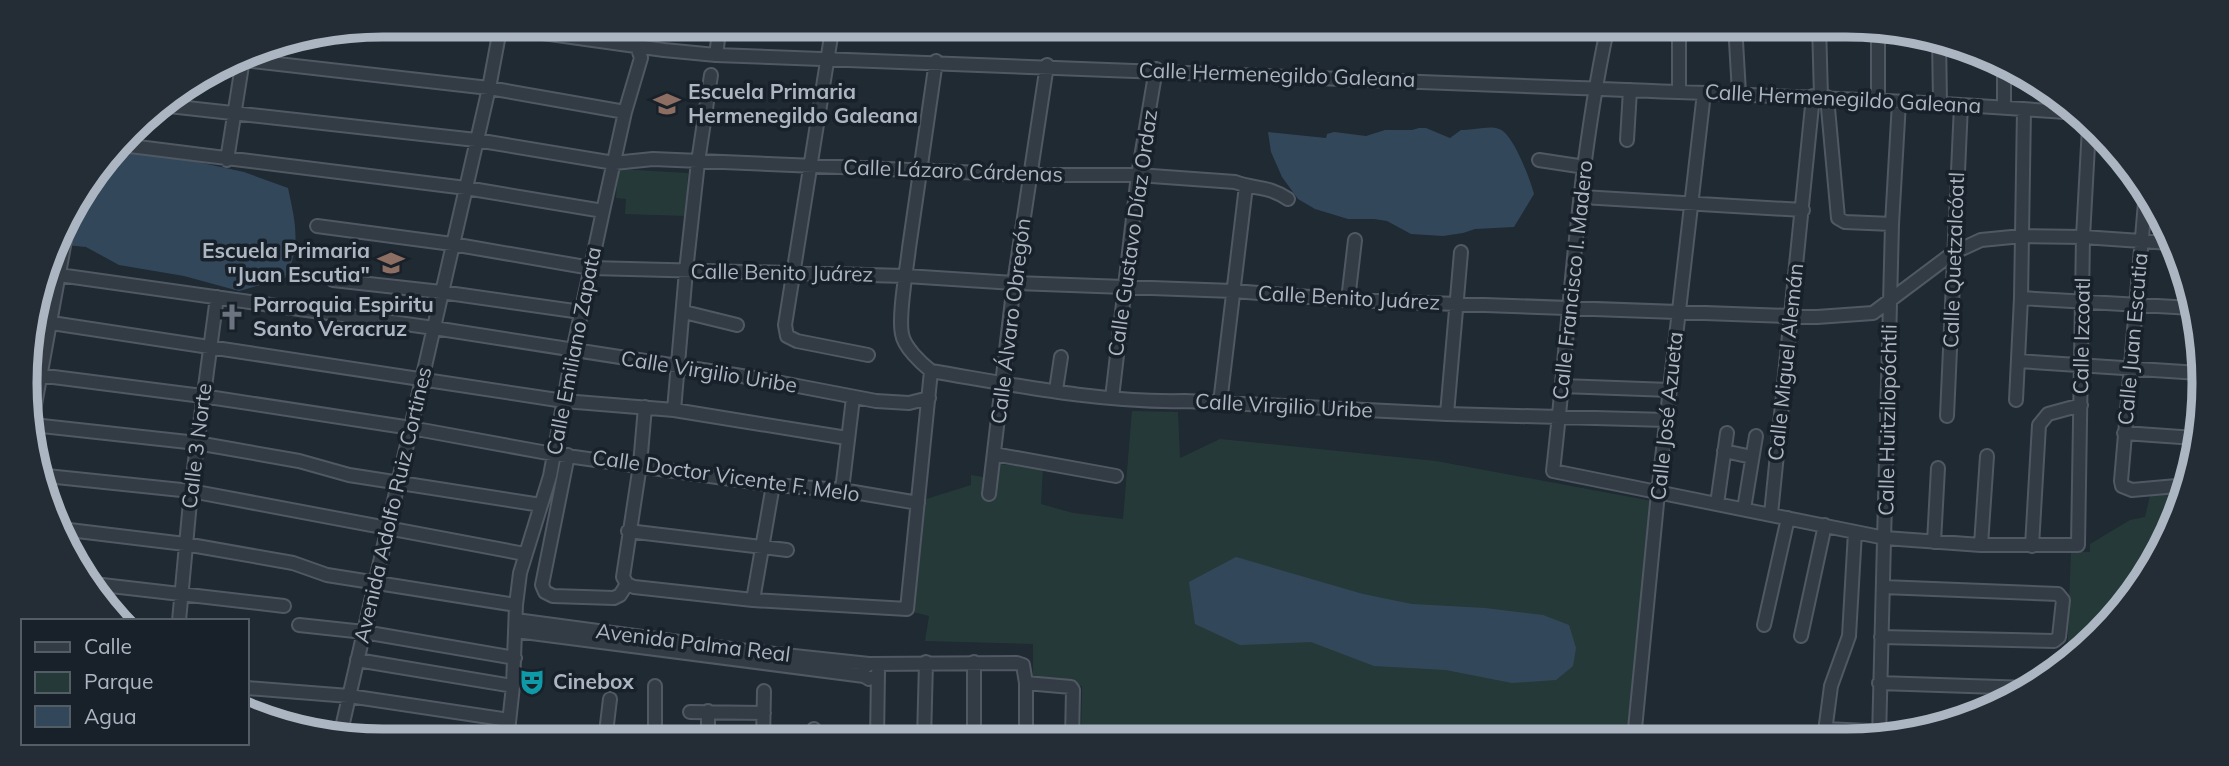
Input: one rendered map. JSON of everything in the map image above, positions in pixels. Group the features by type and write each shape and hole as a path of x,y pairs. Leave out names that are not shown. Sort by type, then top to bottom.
{"street":[{"name":"Avenida Adolfo Ruiz Cortines","path":"342,727 499,37"},
{"name":"Calle Hermenegildo Galeana","path":"603,37 637,46 716,55 1156,69 1738,93 2004,106 2061,112"},
{"name":"Calle Emiliano Zapata","path":"508,729 515,658 516,605 525,554 550,476 552,454 603,211 625,112 641,58 636,37"},
{"path":"716,55 718,37"},
{"path":"830,37 785,324 787,336 797,341 868,355"},
{"name":"Calle Francisco I. Madero","path":"1605,37 1594,88 1568,308 1553,471 1658,493"},
{"path":"1679,37 1679,92"},
{"path":"1736,37 1738,93"},
{"path":"1819,37 1820,97 1838,218 1844,222 1892,224"},
{"path":"1878,38 1878,101"},
{"path":"1939,50 1940,104"},
{"path":"260,59 489,88 625,112"},
{"path":"645,407 640,465 623,577 627,584 753,600 907,609 932,370 923,365 902,336 906,276 936,61"},
{"name":"Calle Álvaro Obregón","path":"989,494 1014,283 1047,65"},
{"path":"226,160 239,68"},
{"name":"Calle Gustavo Díaz Ordaz","path":"1112,398 1138,175 1156,69"},
{"path":"674,410 698,162 711,75"},
{"path":"2004,75 2004,106"},
{"path":"1627,140 1630,90"},
{"name":"Calle José Azueta","path":"1635,729 1658,493 1704,93"},
{"name":"Calle Miguel Alemán","path":"1771,514 1802,210 1820,97"},
{"name":"Calle Huitzilopóchtli","path":"1879,728 1892,224 1899,102"},
{"name":"Calle Quetzalcóatl","path":"1947,416 1961,104"},
{"name":"Calle Lázaro Cárdenas","path":"174,107 476,140 614,163 653,159 1029,175 1138,175 1274,189 1289,199"},
{"path":"2016,400 2021,298 2024,109"},
{"name":"Calle Izcoatl","path":"2032,546 2078,545 2083,237 2089,136"},
{"path":"131,146 466,188 603,211"},
{"path":"1539,160 1585,167"},
{"path":"1220,403 1246,186"},
{"path":"1582,197 1802,210"},
{"name":"Calle Juan Escutia","path":"2144,207 2124,433 2122,486 2132,490 2176,486"},
{"name":"Calle Benito Juárez","path":"317,226 452,244 591,268 906,276 1233,291 1348,300 1790,316 1864,315 1881,308 1953,253 1981,240 2022,236 2163,242"},
{"path":"1348,300 1355,240"},
{"path":"37,368 50,321 63,251"},
{"path":"1447,414 1461,252"},
{"name":"Calle Virgilio Uribe","path":"58,275 434,328 761,379 853,398 894,403 909,403 929,398"},
{"path":"333,280 441,292 581,313"},
{"name":"Calle 3 Norte","path":"179,619 202,396 217,297"},
{"path":"2021,298 2184,308"},
{"path":"684,313 737,325"},
{"path":"42,321 564,401 674,410 847,438"},
{"path":"1056,390 1061,357"},
{"path":"2018,361 2192,373"},
{"name":"Calle Virgilio Uribe","path":"932,370 1003,383 1143,402 1667,421"},
{"name":"Calle Doctor Vicente F. Melo","path":"37,375 202,396 411,428 552,454 773,485 842,490 918,503"},
{"path":"1562,386 1670,390"},
{"path":"842,490 853,398"},
{"path":"1658,493 1885,538 2032,546 2039,425 2048,414 2081,405"},
{"path":"40,426 197,443 299,461 349,475 541,505"},
{"path":"1717,504 1727,433"},
{"path":"2124,433 2188,437"},
{"path":"1744,509 1756,436"},
{"path":"1724,451 1752,457"},
{"path":"994,454 1116,475"},
{"path":"568,455 542,585 544,592 553,596 614,598 620,595 627,584"},
{"path":"1981,545 1987,456"},
{"path":"1934,542 1938,468"},
{"path":"50,476 191,491 525,554"},
{"path":"753,600 773,485"},
{"path":"1764,625 1788,518"},
{"path":"1801,636 1825,525"},
{"path":"69,529 185,544 293,563 327,575 516,605"},
{"path":"628,531 787,551"},
{"path":"1825,729 1831,686 1849,636 1855,532"},
{"path":"102,585 284,606"},
{"path":"1881,637 2057,639 2063,600 2058,594 1883,587"},
{"path":"299,625 364,632 515,658"},
{"path":"516,626 871,672 926,662 1017,663 1023,665 1026,683 1026,729"},
{"path":"357,660 513,687"},
{"path":"924,729 926,662"},
{"path":"974,662 974,729"},
{"path":"868,729 871,672"},
{"path":"871,672 876,729"},
{"path":"1026,683 1071,687 1072,729"},
{"path":"1879,683 2011,687"},
{"path":"655,686 655,729"},
{"path":"248,688 349,696 509,720"},
{"path":"763,729 764,691"},
{"path":"606,729 610,699"},
{"path":"708,711 708,729"},
{"path":"690,712 764,713"}],"green space":[{"path":"618,169 688,173 686,216 625,214 626,199 616,198"},
{"path":"1132,411 1178,412 1180,458 1220,439 1436,461 1652,501 1627,729 1081,729 1082,686 1033,686 1033,644 925,641 929,616 913,612 923,500 971,485 971,475 996,479 1000,464 1043,469 1041,504 1073,513 1123,519"},
{"path":"2175,492 2157,536 2121,594 2091,628 2068,649 2071,551 2090,552 2090,544 2130,520 2145,517 2150,496"}],"water":[{"path":"1426,128 1450,138 1461,130 1490,128 1504,132 1520,157 1534,194 1514,227 1475,229 1443,236 1411,234 1387,221 1348,219 1315,209 1298,199 1282,177 1271,152 1268,132 1326,138 1327,134 1334,132 1366,136 1385,130"},
{"path":"147,151 244,172 288,188 296,233 294,255 285,278 239,291 184,276 119,265 86,247 65,245 95,191 126,152"},
{"path":"1236,557 1363,594 1412,604 1485,608 1543,615 1569,625 1576,648 1573,666 1556,680 1512,683 1446,670 1374,666 1311,642 1240,645 1195,624 1189,582"}],"place":[{"name":"Escuela Primaria Hermenegildo Galeana","path":"667,104"},
{"name":"Escuela Primaria \"Juan Escutia\"","path":"391,263"},
{"name":"Parroquia Espiritu Santo Veracruz","path":"232,317"},
{"name":"Cinebox","path":"532,682"}]}
